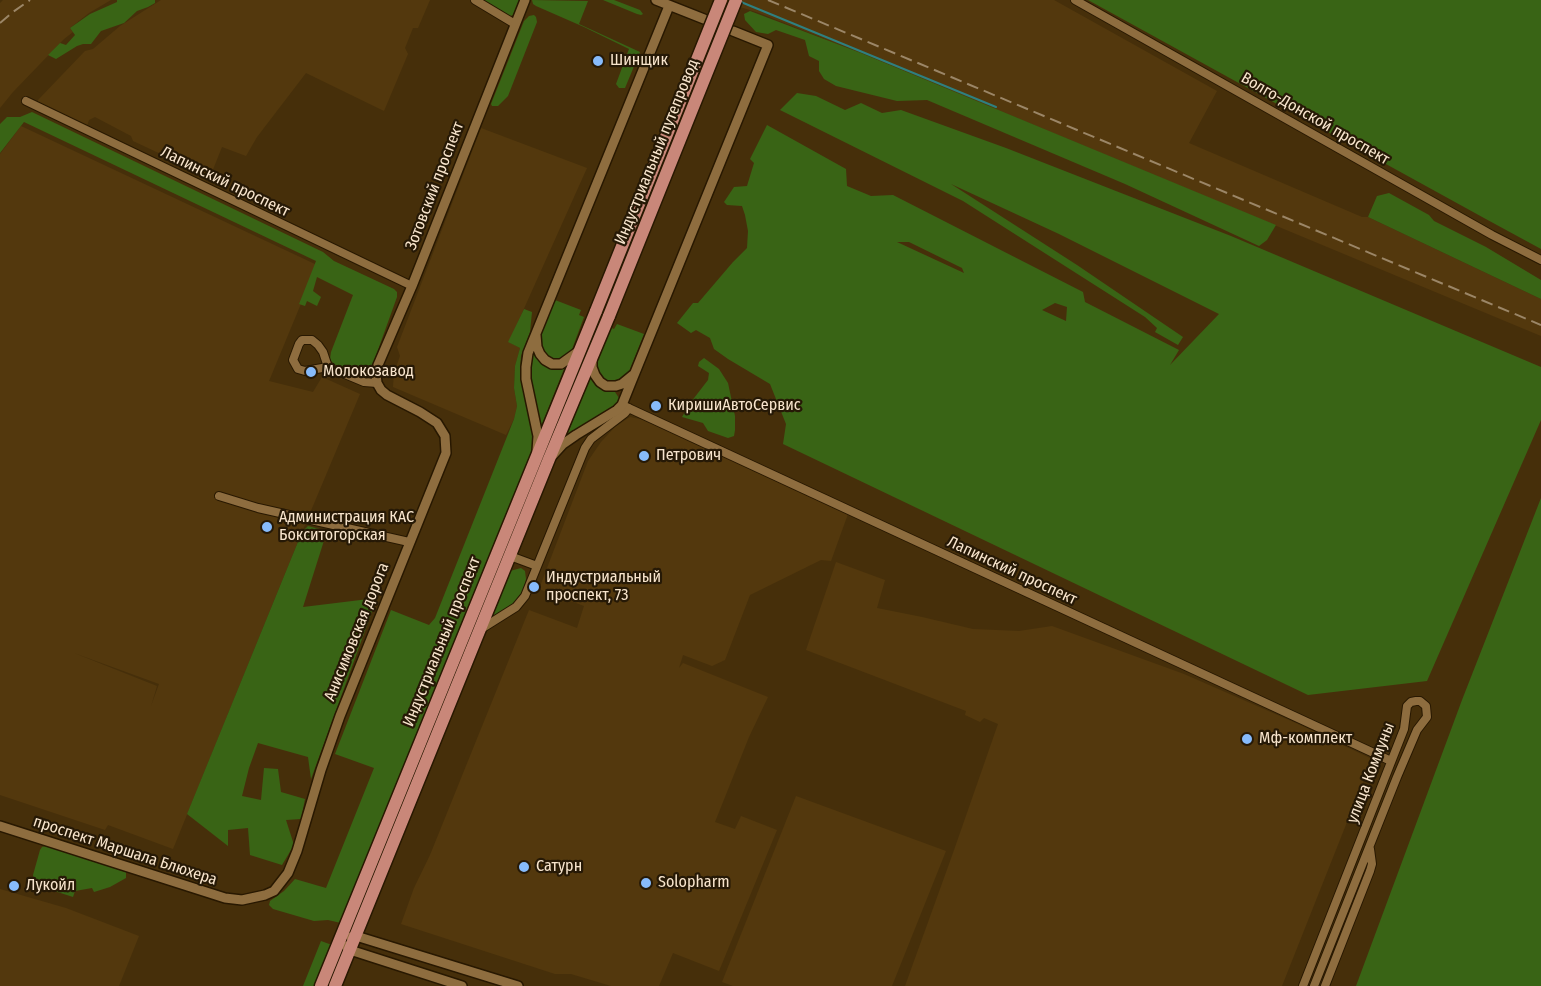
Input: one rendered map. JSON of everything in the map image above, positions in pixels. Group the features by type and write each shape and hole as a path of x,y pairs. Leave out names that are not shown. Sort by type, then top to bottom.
{"main road":[{"name":"Индустриальный путепровод","path":"596,311 721,0"},
{"name":"Индустриальный путепровод","path":"609,316 736,0"},
{"name":"Индустриальный проспект","path":"321,986 596,311"},
{"name":"Индустриальный проспект","path":"336,986 609,316"}],"street":[{"path":"475,0 515,24"},
{"name":"Зотовский проспект","path":"377,383 378,365 412,286 525,0"},
{"path":"656,0 704,19"},
{"name":"Волго-Донской проспект","path":"1075,0 1492,235 1541,260"},
{"path":"537,454 538,436 526,367 528,353 669,6"},
{"path":"480,630 521,602 585,448 591,439 625,413 635,374 768,45 733,31"},
{"name":"Лапинский проспект","path":"26,101 412,286"},
{"path":"536,331 540,354 552,364 561,364 579,351"},
{"path":"328,367 323,352 312,340 302,340 298,344 293,360 298,369 305,371 328,367 364,382 377,383"},
{"path":"592,356 595,375 606,386 622,384 635,374"},
{"name":"Анисимовская дорога","path":"242,900 273,891 288,873 297,851 330,743 446,453 445,436 438,423 387,395 377,383"},
{"path":"549,459 563,444 625,406"},
{"name":"Лапинский проспект","path":"625,406 1391,761"},
{"path":"219,496 258,508 409,542"},
{"path":"510,556 537,566"},
{"name":"улица Коммуны","path":"1303,986 1405,724 1405,710 1411,702 1420,701 1426,706 1427,717 1417,730 1395,782 1314,986"},
{"name":"проспект Маршала Блюхера","path":"0,826 225,898 242,900"},
{"path":"1325,986 1370,871 1372,864 1370,844"},
{"path":"340,940 356,936 518,986"},
{"path":"340,940 350,950 462,986"}],"shaded area":[{"path":"3,0 111,0 70,28 73,32 0,108 0,3"},
{"path":"161,0 430,0 418,28 413,28 405,48 408,54 384,111 306,73 257,137 246,156 222,147 210,177 133,141 131,136 95,117 89,120 87,126 38,105 38,100 85,51 93,49 120,26"},
{"path":"718,0 1054,0 1217,91 1189,143 1362,217 1368,217 1541,299 1541,336 861,53 759,13"},
{"path":"21,126 317,265 269,381 313,392 322,377 360,394 173,849 108,825 105,830 0,795 0,154","holes":["74,653 159,684 151,706 157,686"]},
{"path":"481,128 587,168 509,342 520,348 515,367 514,388 517,406 514,419 506,435 393,387 394,373 400,356 397,347"},
{"path":"630,417 645,420 726,456 848,514 831,561 821,560 750,595 725,660 712,666 683,655 679,668 683,663 768,697 749,737 715,822 735,829 741,816 777,830 719,971 673,953 659,986 611,986 571,974 555,974 401,924 529,610 577,628 584,606 539,589 588,461 615,427"},
{"path":"836,562 885,580 877,608 973,629 1019,631 1052,626 1184,674 1372,759 1282,986 905,986 998,724 984,718 980,722 965,715 966,711 806,650"},
{"path":"796,796 946,851 892,986 733,986 722,982"},
{"path":"0,889 66,908 139,936 119,986 0,986"}],"green space":[{"path":"117,0 155,0 155,3 137,11 124,23 101,31 91,44 77,46 56,59 48,55 60,43 66,45 75,35 70,28"},
{"path":"481,0 519,0 513,15 508,17"},
{"path":"532,0 588,1 579,24 640,52 625,88 619,88 616,84 629,49 536,6"},
{"path":"603,0 614,0 640,10 643,14 637,14"},
{"path":"1088,0 1541,0 1541,249 1484,218"},
{"path":"750,11 861,53 1276,225 1267,240 1259,246 1125,184 927,100 897,101 836,86 824,79 819,71 819,61 809,56 805,40 776,30 768,34 756,32 745,20 744,14"},
{"path":"534,15 537,22 508,96 498,106 492,106 524,21"},
{"path":"797,93 816,96 845,110 861,103 882,113 901,110 1006,148 1231,236 1541,367 1541,420 1427,681 1308,695 783,444 786,424 770,384 714,349 710,338 696,330 691,333 677,323 693,303 698,303 747,248 748,231 742,206 727,205 724,202 734,187 747,186 754,163 750,159 767,125 846,169 847,186 871,196 893,195 1083,292 1085,302 1179,350 1170,365 1219,314 1059,234 951,184 1183,337 1178,345 1155,332 1157,328 1145,317 963,201 780,110","holes":["897,242 909,242 962,268 964,273","1055,303 1067,307 1066,321 1042,310"]},
{"path":"32,112 323,252 334,261 394,289 397,297 367,376 336,366 330,359 353,295 317,277 313,291 321,297 317,306 307,301 305,306 299,304 316,261 24,122 0,153 0,124 7,117 20,117"},
{"path":"1389,193 1429,215 1434,221 1486,247 1541,280 1541,299 1368,217 1377,196"},
{"path":"555,300 581,310 579,315 584,317 571,352 557,360 549,358 542,352 540,338"},
{"path":"524,309 532,312 530,332 521,356 520,369 535,445 341,923 328,920 314,921 273,909 269,905 270,901 295,879 326,888 374,768 335,754 391,610 429,625 435,618 514,419 517,406 514,388 515,366 520,348 508,342"},
{"path":"617,324 644,334 628,374 613,382 599,374 596,360 609,327 614,329"},
{"path":"532,353 545,365 564,369 542,424 539,422 528,375"},
{"path":"704,358 719,369 728,383 735,416 734,436 728,438 708,431 703,423 682,417 708,380 709,373 698,366"},
{"path":"589,379 615,392 619,398 618,403 570,434 568,433"},
{"path":"1541,498 1541,986 1356,986 1462,700"},
{"path":"308,526 327,531 303,607 377,598 311,779 308,757 258,743 249,768 242,796 261,800 264,768 278,769 281,792 305,799 301,819 286,820 294,845 282,865 250,855 248,828 228,830 228,846 187,814 302,532"},
{"path":"521,568 525,571 526,579 523,591 514,603 497,616 494,615 493,612 510,571"},
{"path":"45,846 126,872 126,878 110,887 94,892 92,888 75,891 73,897 39,886 34,881 33,875 40,850"},
{"path":"321,941 332,945 316,986 303,986"}],"waterway":[{"path":"741,2 996,107"}],"railway":[{"path":"0,23 30,0"},
{"path":"768,0 1541,325"}],"place":[{"name":"Шинщик","path":"598,61"},
{"name":"Молокозавод","path":"311,372"},
{"name":"КиришиАвтоСервис","path":"656,406"},
{"name":"Петрович","path":"644,456"},
{"name":"Администрация КАС Бокситогорская","path":"267,527"},
{"name":"Индустриальный проспект, 73","path":"534,587"},
{"name":"Мф-комплект","path":"1247,739"},
{"name":"Сатурн","path":"524,867"},
{"name":"Solopharm","path":"646,883"},
{"name":"Лукойл","path":"14,886"}]}
